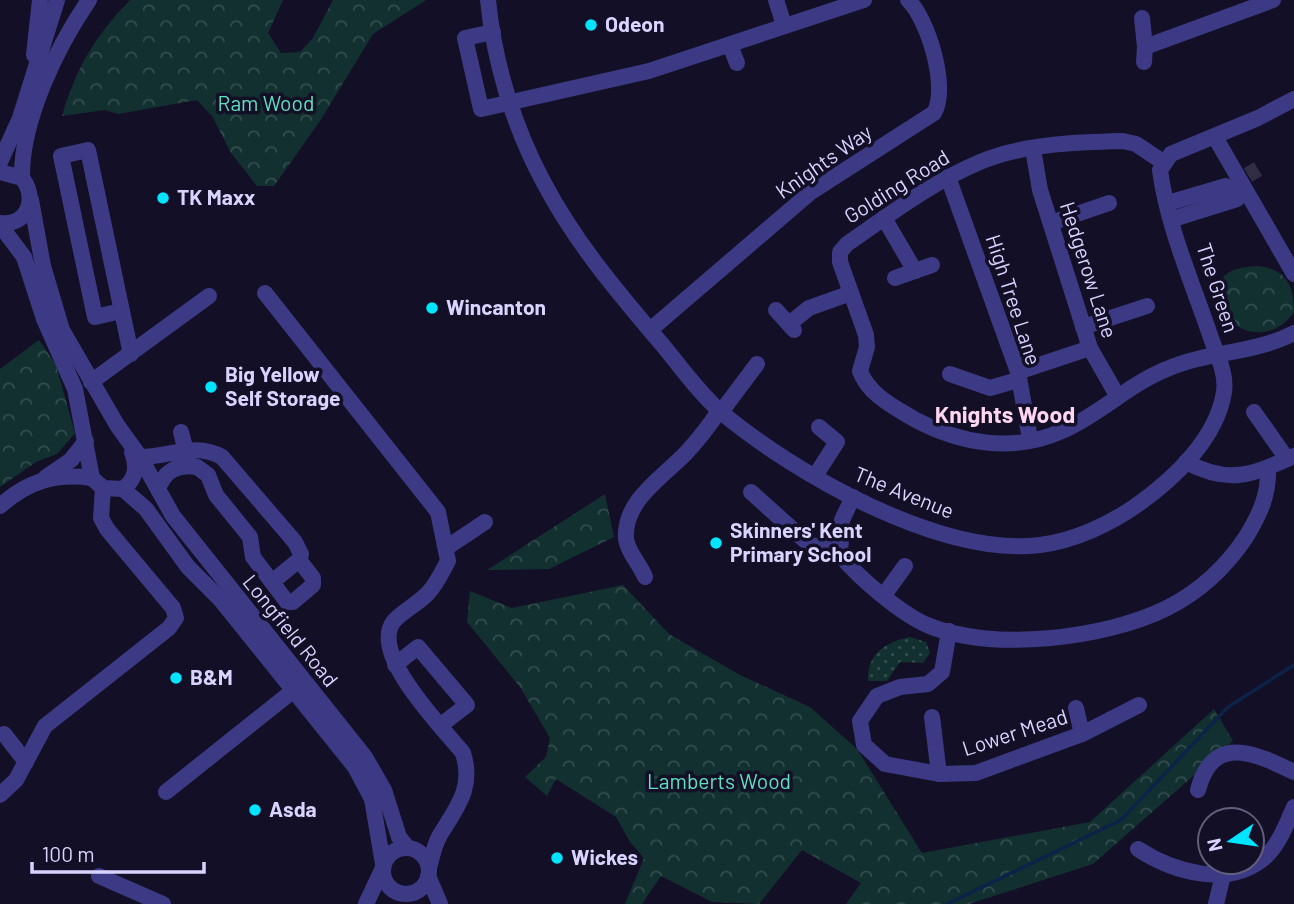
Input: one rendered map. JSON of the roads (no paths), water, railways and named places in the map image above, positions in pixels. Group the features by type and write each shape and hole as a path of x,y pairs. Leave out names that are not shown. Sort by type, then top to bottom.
{"street":[{"path":"32,79 40,0"},
{"path":"0,162 12,139 47,39 57,0"},
{"path":"0,172 22,178 24,143 40,96 64,41 89,0"},
{"path":"488,0 511,103 536,168 563,216 598,266 650,330"},
{"path":"776,0 784,25"},
{"path":"493,32 465,38 481,109 649,71 864,0"},
{"name":"Knights Way","path":"650,330 811,191 934,113 941,97 940,76 918,15 908,0"},
{"path":"1142,18 1145,55 1273,0"},
{"path":"730,45 737,63"},
{"path":"1163,162 1171,155 1294,99"},
{"path":"1215,137 1244,178 1294,274"},
{"name":"Golding Road","path":"1163,162 1136,145 1123,141 1033,149 982,160 948,177 846,244 840,252 866,335 867,346 860,371 868,386 899,410 954,437 997,444 1061,432 1170,367 1217,355"},
{"name":"Hedgerow Lane","path":"1033,149 1040,190 1090,348 1118,397"},
{"path":"121,311 95,317 61,156 88,150 131,354"},
{"name":"The Green","path":"1163,162 1160,170 1170,211 1217,355 1277,342 1294,334"},
{"name":"High Tree Lane","path":"948,177 1018,376 1030,439"},
{"name":"Longfield Road","path":"22,178 27,184 51,301 62,330 91,382 173,516 366,757 384,790 399,837 411,848"},
{"path":"0,224 16,222 23,216 31,201"},
{"path":"1051,223 1109,203"},
{"path":"884,218 915,271"},
{"path":"0,224 16,244 29,269 44,320 75,389 97,483 101,518 107,529 173,608 176,618 170,628 45,726 16,780 0,795"},
{"path":"895,278 932,265"},
{"path":"265,293 438,512 447,555"},
{"path":"776,310 791,327 809,308 851,293"},
{"path":"91,382 209,296"},
{"path":"1083,327 1147,306"},
{"name":"The Avenue","path":"650,330 720,412 815,476 894,517 958,538 1011,545 1063,541 1125,513 1186,462 1220,409 1225,378 1217,355"},
{"path":"950,374 990,388 1090,348"},
{"path":"645,577 629,551 626,538 630,516 643,494 683,456 757,364"},
{"path":"1186,462 1208,474 1236,477 1268,468 1291,457 1254,412"},
{"path":"815,476 837,442 819,427"},
{"path":"181,432 188,458 208,475 216,495 250,537 253,557 287,602 293,602 315,582 299,560"},
{"path":"0,506 21,488 44,478 71,460 86,441"},
{"path":"135,451 188,458 213,452 231,465 295,542 301,554 299,560 272,582"},
{"name":"Longfield Road","path":"135,451 136,470 132,480 123,489 146,509 188,567 219,599 294,690 366,783 378,821 383,867"},
{"path":"158,488 167,473 188,458"},
{"path":"853,497 842,520 839,550 846,562 884,595 927,624 949,631 981,639 1030,641 1101,628 1165,609 1207,582 1241,544 1262,506 1269,488 1268,468"},
{"path":"44,478 97,483 123,489"},
{"path":"751,492 810,545 839,550"},
{"path":"387,904 414,897 426,883 438,838 460,804 468,776 463,752 395,665 389,647 390,628 429,592 447,555 485,522"},
{"path":"884,595 905,566"},
{"name":"Lower Mead","path":"949,631 942,672 929,684 900,687 877,696 860,722 864,745 885,764 939,774 976,773 1082,734 1139,705"},
{"path":"395,665 418,647 467,705 441,725"},
{"path":"166,792 294,690"},
{"path":"1076,708 1082,734"},
{"path":"932,717 939,774"},
{"path":"5,734 26,762"},
{"path":"1198,790 1203,769 1213,759 1228,753 1260,756 1294,772"},
{"path":"1266,857 1294,807"},
{"path":"366,904 393,852 438,838"},
{"path":"411,848 424,856 440,904"},
{"path":"1138,849 1153,859 1196,872"},
{"path":"1145,874 1153,859"},
{"path":"383,867 386,883 414,897"},
{"path":"99,876 163,904"},
{"path":"1216,904 1223,876"}],"waterway":[{"path":"947,904 1121,820 1228,707 1294,665"}],"tunnel":[{"path":"1248,175 1258,169"}],"place":[{"name":"Odeon","path":"591,25"},
{"name":"TK Maxx","path":"163,198"},
{"name":"Wincanton","path":"432,308"},
{"name":"Big Yellow Self Storage","path":"211,387"},
{"name":"Skinners' Kent Primary School","path":"716,543"},
{"name":"B&M","path":"176,678"},
{"name":"Asda","path":"255,810"},
{"name":"Wickes","path":"557,858"}],"district":[{"name":"Knights Wood","path":"1005,415"}],"park label":[{"name":"Ram Wood","path":"266,104"},
{"name":"Lamberts Wood","path":"719,782"}]}
